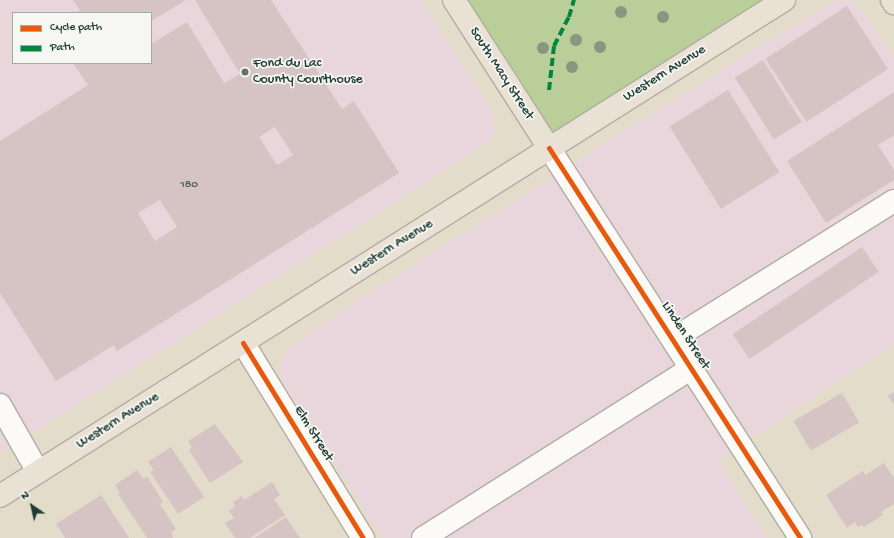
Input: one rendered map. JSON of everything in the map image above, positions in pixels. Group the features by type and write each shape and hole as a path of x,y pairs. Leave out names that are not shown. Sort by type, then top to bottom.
{"main road":[{"name":"South Macy Street","path":"454,0 549,148"},
{"name":"Western Avenue","path":"0,496 784,0"}],"street":[{"name":"Linden Street","path":"549,148 800,538"},
{"path":"673,340 894,201"},
{"name":"Elm Street","path":"243,343 363,538"},
{"path":"423,538 692,368"},
{"path":"0,405 38,472"}],"shaded area":[{"path":"0,0 421,0 487,102 494,118 494,133 489,142 0,454"},
{"path":"837,0 855,2 894,57 894,343 718,460 767,538 383,538 283,382 279,368 283,357 293,345 348,306 733,63"}],"green space":[{"path":"454,0 784,0 549,148"}],"building":[{"path":"73,0 186,0 152,20 152,12 77,12 80,10"},
{"path":"195,0 271,0 342,109 354,101 399,173 117,351 114,345 56,381 0,293 0,141 88,85 74,64 152,64 152,43 187,22 224,83 240,74","holes":["275,127 293,155 277,165 259,137","160,200 177,227 155,241 138,213"]},
{"path":"847,6 888,69 806,122 766,59"},
{"path":"763,60 802,122 774,139 735,77"},
{"path":"728,90 779,172 721,209 669,127"},
{"path":"894,92 894,135 878,145 894,170 894,180 826,223 787,161"},
{"path":"862,247 879,272 749,359 733,334"},
{"path":"894,392 894,405 888,396"},
{"path":"842,393 859,422 811,450 794,421"},
{"path":"215,424 243,462 210,483 189,450 192,448 188,441"},
{"path":"171,447 204,497 178,514 150,472 154,470 148,462"},
{"path":"884,463 894,478 894,504 881,512 883,515 864,527 862,525 858,527 855,522 847,528 826,495 863,471 865,475"},
{"path":"137,470 143,479 147,476 163,502 160,504 176,529 171,532 173,538 147,538 118,494 120,493 115,485"},
{"path":"272,482 280,495 274,499 285,515 250,538 235,538 225,523 234,518 229,511 235,506 233,502 242,496 244,500"},
{"path":"101,495 129,538 65,538 56,524"},
{"path":"286,517 300,538 254,538"}],"marked path":[{"path":"549,90 554,46 569,17 574,0"}],"cycle path":[{"path":"549,148 800,538"},
{"path":"243,343 363,538"}],"place":[{"name":"Fond du Lac County Courthouse","path":"245,72"}]}
